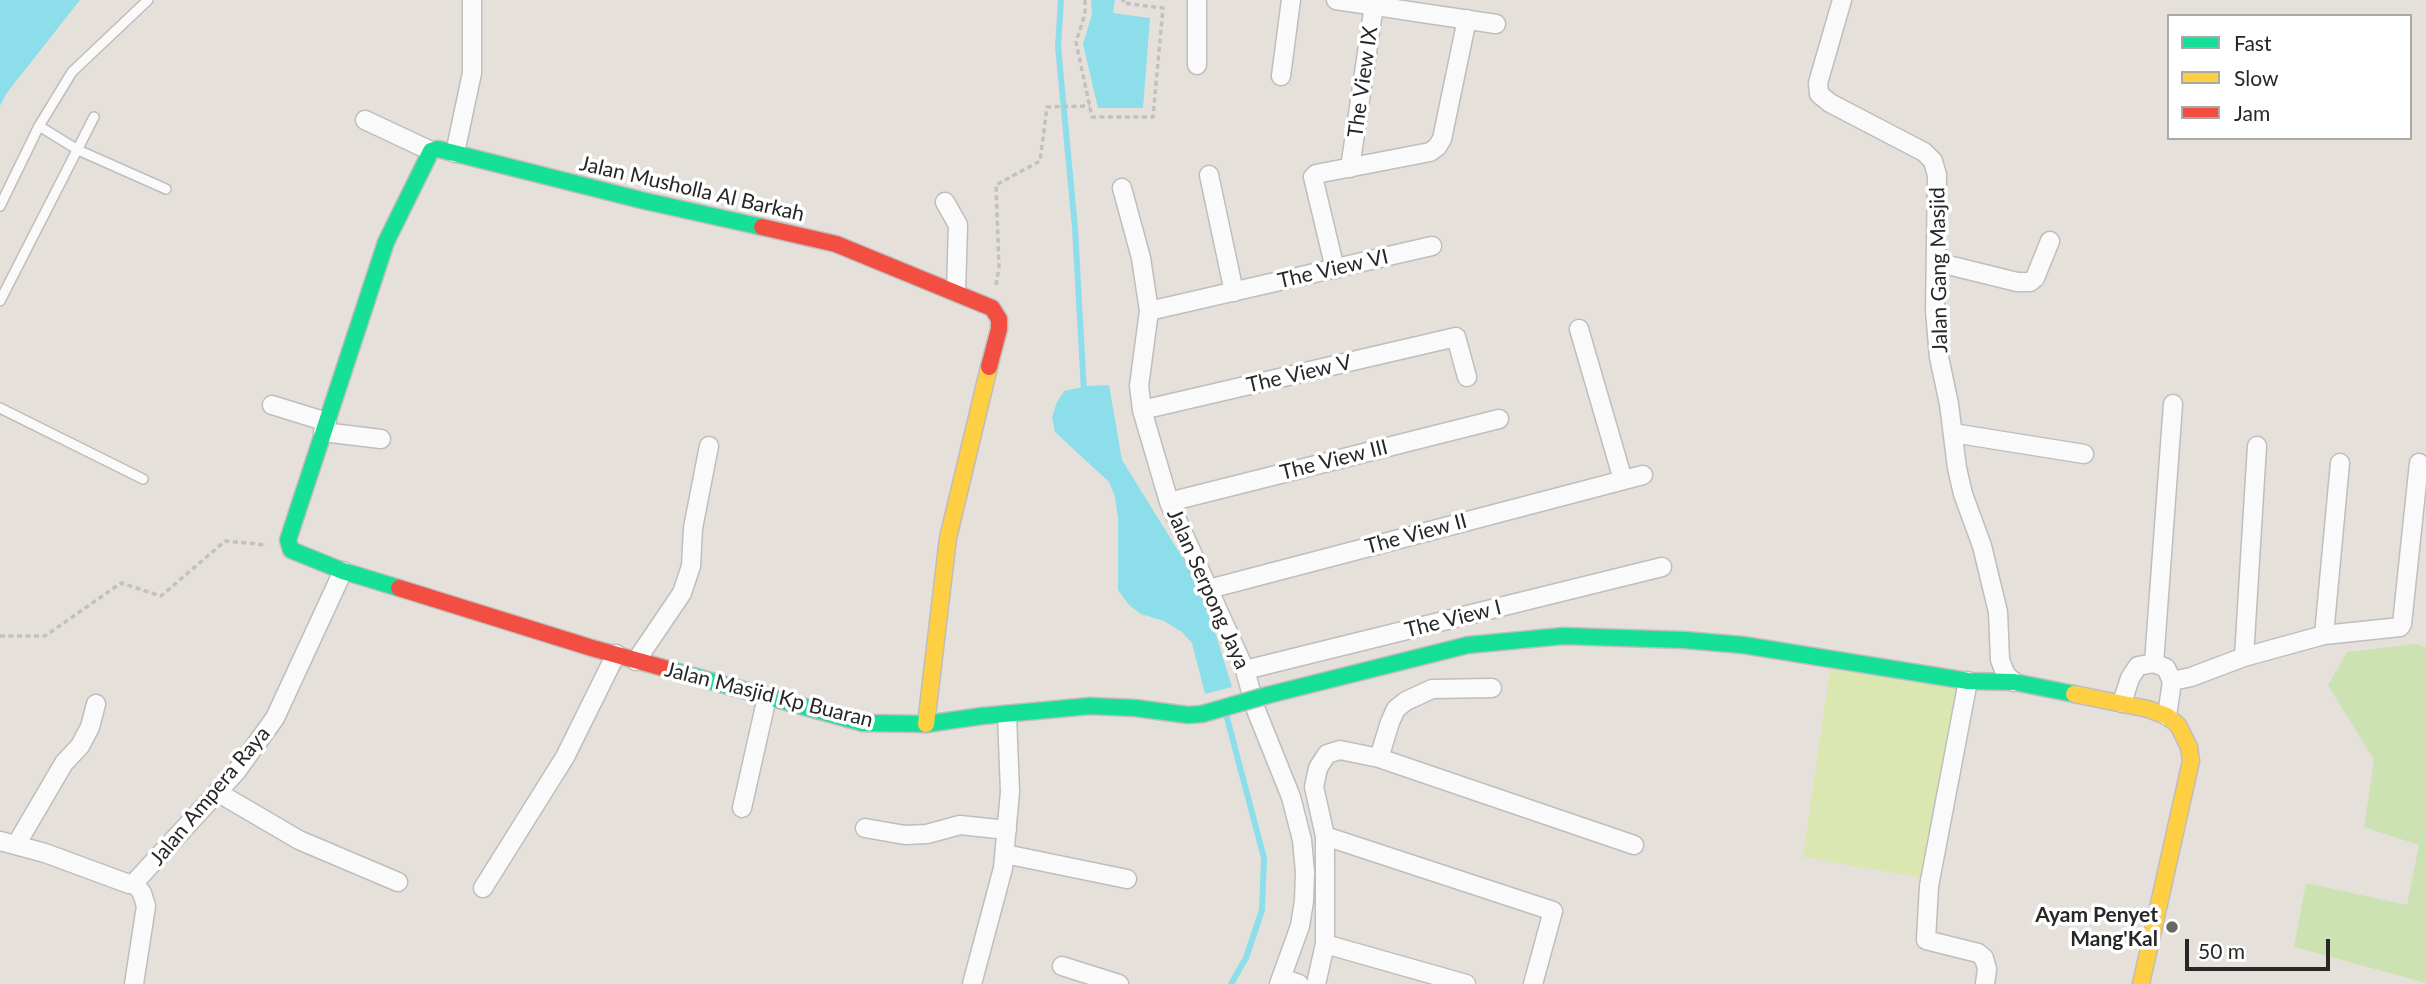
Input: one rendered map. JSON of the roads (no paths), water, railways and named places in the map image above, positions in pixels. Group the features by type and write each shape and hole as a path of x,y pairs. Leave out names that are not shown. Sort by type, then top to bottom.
{"street":[{"path":"1197,0 1197,65"},
{"path":"1281,76 1291,0"},
{"path":"1336,0 1374,5"},
{"name":"Jalan Gang Masjid","path":"1842,0 1818,83 1819,94 1830,103 1924,152 1933,160 1937,175 1936,336 1963,494 1982,546 1998,612 2000,660 2006,675 2014,682"},
{"path":"454,153 472,74 469,1"},
{"name":"The View IX","path":"1350,168 1374,5 1496,24"},
{"name":"The View IX","path":"1335,269 1312,180 1316,174 1430,152 1437,147 1442,139 1467,19"},
{"path":"343,571 289,548 288,540 386,242 431,151 365,120"},
{"name":"Jalan Musholla Al Barkah","path":"431,151 438,149 645,201 827,242 992,308 999,318 999,329 948,538 926,724"},
{"path":"1209,175 1234,292"},
{"name":"Jalan Serpong Jaya","path":"1122,188 1141,258 1149,311 1139,386 1142,410 1169,502 1245,670 1256,710 1291,797 1302,840 1304,901 1287,982"},
{"path":"946,202 958,226 956,292"},
{"path":"1936,262 2025,283 2035,278 2050,241"},
{"name":"The View VI","path":"1149,311 1432,246"},
{"path":"1579,329 1623,480"},
{"name":"The View V","path":"1142,410 1456,337 1467,377"},
{"path":"2154,663 2173,404"},
{"path":"272,405 325,427 381,439"},
{"name":"The View III","path":"1169,502 1499,419"},
{"path":"1953,433 2084,454"},
{"name":"Jalan Masjid Kp Buaran","path":"636,661 682,593 691,566 693,528 709,446"},
{"path":"2244,657 2257,446"},
{"path":"2325,635 2340,463"},
{"path":"2172,681 2191,677 2244,657 2325,635 2396,629 2402,624 2419,463"},
{"name":"The View II","path":"1209,589 1643,475"},
{"name":"The View I","path":"1245,670 1662,567"},
{"name":"Jalan Masjid Kp Buaran","path":"343,571 636,661 863,723 926,724 1090,706 1202,714 1417,656 1468,645 1563,636 1744,645 1968,681 2014,682 2122,703 2167,716"},
{"name":"Jalan Ampera Raya","path":"134,984 146,906 142,893 134,883 236,772 275,718 343,571"},
{"path":"483,888 565,757 616,654"},
{"path":"2122,703 2130,678 2138,666 2154,663 2166,668 2172,681 2167,716 2178,725 2185,736 2190,761 2141,984"},
{"path":"1968,681 1929,886 1926,940 1978,953 1984,958 1987,969 1985,984"},
{"path":"1379,758 1396,709 1406,701 1432,689 1492,688"},
{"path":"742,808 767,697"},
{"path":"96,704 90,727 80,746 64,763 8,843 45,853 129,884 134,883"},
{"path":"972,984 1005,854 1010,792 1007,715"},
{"path":"1317,984 1325,944 1325,836 1314,787 1318,768 1327,754 1340,750 1379,758 1634,845"},
{"path":"217,792 299,840 398,882"},
{"path":"865,828 905,835 927,834 960,825 1007,830"},
{"path":"1325,836 1553,911 1533,984"},
{"path":"1005,854 1127,879"},
{"path":"1325,944 1466,984"},
{"path":"1062,966 1119,984"}],"lane":[{"path":"0,206 38,126 72,72 148,0"},
{"path":"0,301 94,117"},
{"path":"38,126 78,150 166,189"},
{"path":"0,408 144,479"}],"water":[{"path":"0,0 80,0 6,94 0,106"},
{"path":"1091,0 1115,0 1113,13 1150,18 1143,108 1098,108 1083,44 1092,14"},
{"path":"1109,385 1122,460 1192,573 1211,619 1232,687 1205,694 1192,643 1182,632 1164,621 1141,614 1129,605 1118,590 1118,518 1115,497 1109,482 1055,432 1052,417 1064,391"}],"waterway":[{"path":"1061,0 1058,46 1075,228 1084,392"},
{"path":"1226,714 1264,858 1262,910 1246,958 1231,984"}],"place":[{"name":"Ayam Penyet Mang'Kal","path":"2172,927"}]}
